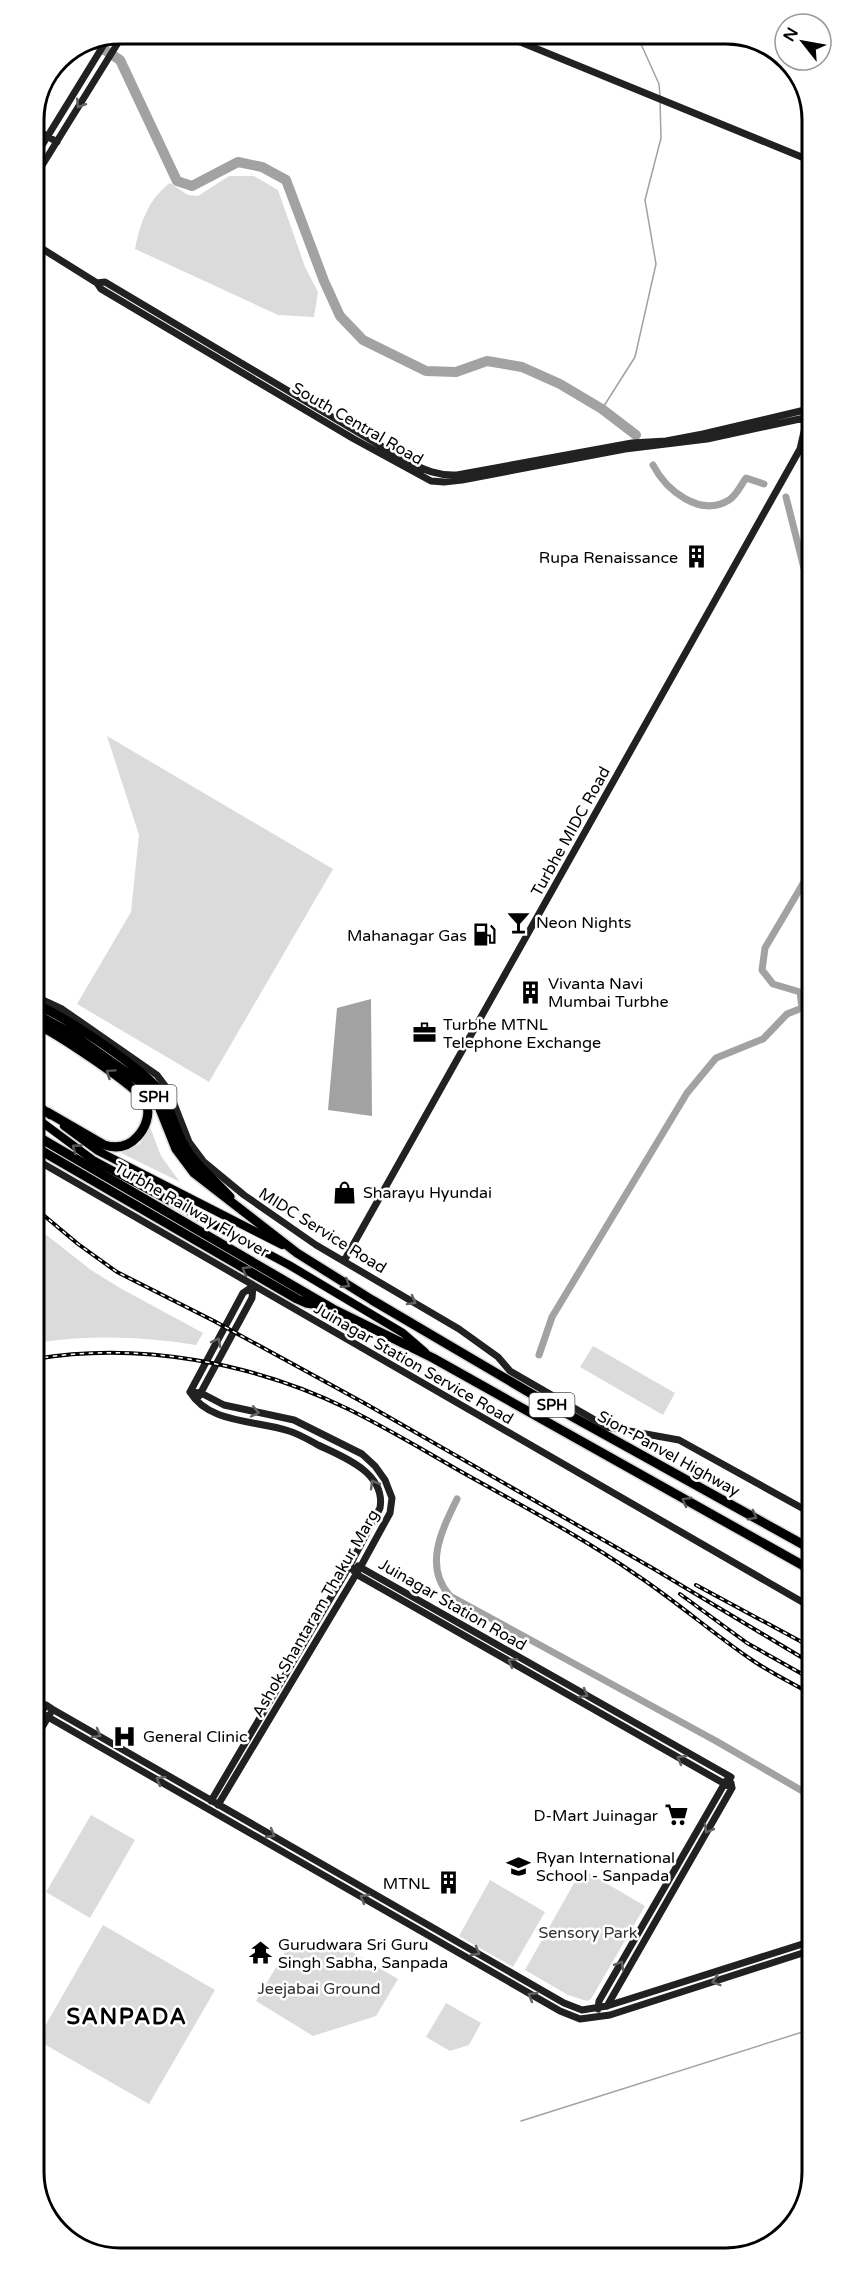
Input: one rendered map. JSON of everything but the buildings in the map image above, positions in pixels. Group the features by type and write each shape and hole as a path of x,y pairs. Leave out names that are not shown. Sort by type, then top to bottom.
{"highway":[{"name":"Turbhe Railway Flyover","path":"44,1008 77,1028 152,1081 162,1095 190,1155 242,1210"},
{"name":"Turbhe Railway Flyover","path":"44,1018 72,1034 147,1087 156,1099 176,1149 183,1160 210,1187 297,1253"},
{"path":"44,1029 67,1042 140,1094 147,1104 147,1120 137,1138 121,1147 104,1145 47,1112"},
{"name":"Turbhe Railway Flyover","path":"44,1140 333,1309 433,1358"},
{"name":"Turbhe Railway Flyover","path":"43,1152 297,1299 333,1309"},
{"name":"Sion-Panvel Highway","path":"297,1253 382,1306 605,1430 802,1544"},
{"name":"Sion-Panvel Highway","path":"433,1358 802,1565"}],"main road":[{"path":"44,1109 98,1151 297,1253"},
{"path":"44,1124 93,1160 290,1265 388,1323 433,1358"}],"street":[{"path":"44,163 118,43"},
{"path":"524,44 802,157"},
{"path":"44,141 103,45"},
{"path":"44,134 57,142"},
{"path":"44,145 52,150"},
{"name":"South Central Road","path":"44,250 98,283 105,282 408,462 442,476 462,477 625,449 707,439 802,419"},
{"name":"South Central Road","path":"462,477 633,443 666,441 703,434 802,412"},
{"name":"Turbhe MIDC Road","path":"344,1261 800,448 802,440"},
{"name":"MIDC Service Road","path":"44,1000 72,1015 157,1076 169,1091 189,1142 204,1162 274,1218 459,1329 498,1357 510,1371 605,1430 679,1440 802,1508"},
{"name":"Juinagar Station Service Road","path":"43,1164 802,1602"},
{"path":"253,1286 252,1298 196,1402 190,1392 243,1293 253,1286"},
{"name":"Ashok Shantaram Thakur Marg","path":"190,1392 201,1393 224,1405 294,1420 362,1454 385,1480 392,1498 390,1513 361,1566 220,1804 211,1810"},
{"name":"Ashok Shantaram Thakur Marg","path":"196,1402 221,1416 289,1431 357,1464 368,1473 382,1498 381,1508 350,1565 211,1799"},
{"name":"Juinagar Station Road","path":"350,1565 361,1566 731,1777"},
{"name":"Juinagar Station Road","path":"350,1565 356,1574 732,1788"},
{"path":"43,1719 49,1707 564,2003 582,2010 607,2006 802,1944"},
{"path":"45,1715 560,2011 580,2019 598,2018 802,1953"},
{"path":"247,1739 256,1744"},
{"path":"598,2018 599,2001 723,1783 731,1777"},
{"path":"598,2018 732,1788 731,1777"},
{"path":"211,1799 211,1810"},
{"path":"749,1961 751,1970"}],"green space":[{"path":"229,176 254,176 278,190 305,267 318,292 314,317 278,315 135,249 146,213 162,189 170,183 188,195 198,196"},
{"path":"107,736 333,869 209,1082 77,1004 131,912 139,835"},
{"path":"150,1127 161,1156 180,1182 121,1153 140,1144"},
{"path":"43,1233 91,1270 203,1333 196,1345 116,1338 43,1342"},
{"path":"593,1346 675,1393 663,1415 580,1367"},
{"path":"91,1815 135,1840 90,1918 46,1892"},
{"name":"Sensory Park","path":"582,1869 645,1906 591,1999 587,2001 568,1995 525,1970"},
{"path":"490,1880 545,1912 513,1967 459,1936"},
{"path":"103,1925 215,1990 149,2104 43,2043 43,2029"},
{"name":"Jeejabai Ground","path":"291,1942 339,1944 398,1979 376,2016 313,2036 256,2001"},
{"path":"446,2003 481,2023 469,2045 450,2051 426,2037"}],"shaded area":[{"path":"371,999 372,1116 328,1110 337,1008"}],"waterway":[{"path":"641,44 659,84 660,96"},
{"path":"99,47 120,60 177,181 192,186 238,162 262,167 286,180 324,281 340,316 363,340 426,371 456,372 487,361 522,367 560,384 602,409 636,435"},
{"path":"602,409 635,357 656,264 645,200 661,138 660,101"},
{"path":"653,465 666,484 675,492 685,499 707,506 718,505 732,498 746,478 764,484"},
{"path":"786,497 802,560"},
{"path":"802,885 765,948 762,970 773,984 800,992 802,1008"},
{"path":"539,1355 552,1317 687,1093 716,1058 763,1039 787,1014 802,1008"},
{"path":"457,1499 441,1535 436,1560 442,1584 450,1596 716,1741 802,1791"},
{"path":"521,2121 802,2032"}],"railway":[{"path":"43,1215 117,1272 214,1321 366,1404 654,1569 802,1658"},
{"path":"43,1358 74,1354 115,1353 195,1360 235,1368 312,1393 378,1425 574,1535 650,1584 752,1660 802,1689"},
{"path":"696,1585 802,1642"},
{"path":"680,1594 747,1643 802,1674"}],"place":[{"name":"Rupa Renaissance","path":"696,557"},
{"name":"Neon Nights","path":"518,922"},
{"name":"Mahanagar Gas","path":"485,935"},
{"name":"Vivanta Navi Mumbai Turbhe","path":"530,992"},
{"name":"Turbhe MTNL Telephone Exchange","path":"425,1033"},
{"name":"Sharayu Hyundai","path":"345,1192"},
{"name":"General Clinic","path":"125,1736"},
{"name":"D-Mart Juinagar","path":"676,1815"},
{"name":"Ryan International School - Sanpada","path":"518,1866"},
{"name":"MTNL","path":"448,1883"},
{"name":"Gurudwara Sri Guru Singh Sabha, Sanpada","path":"260,1953"}],"district":[{"name":"SANPADA","path":"127,2016"}]}
